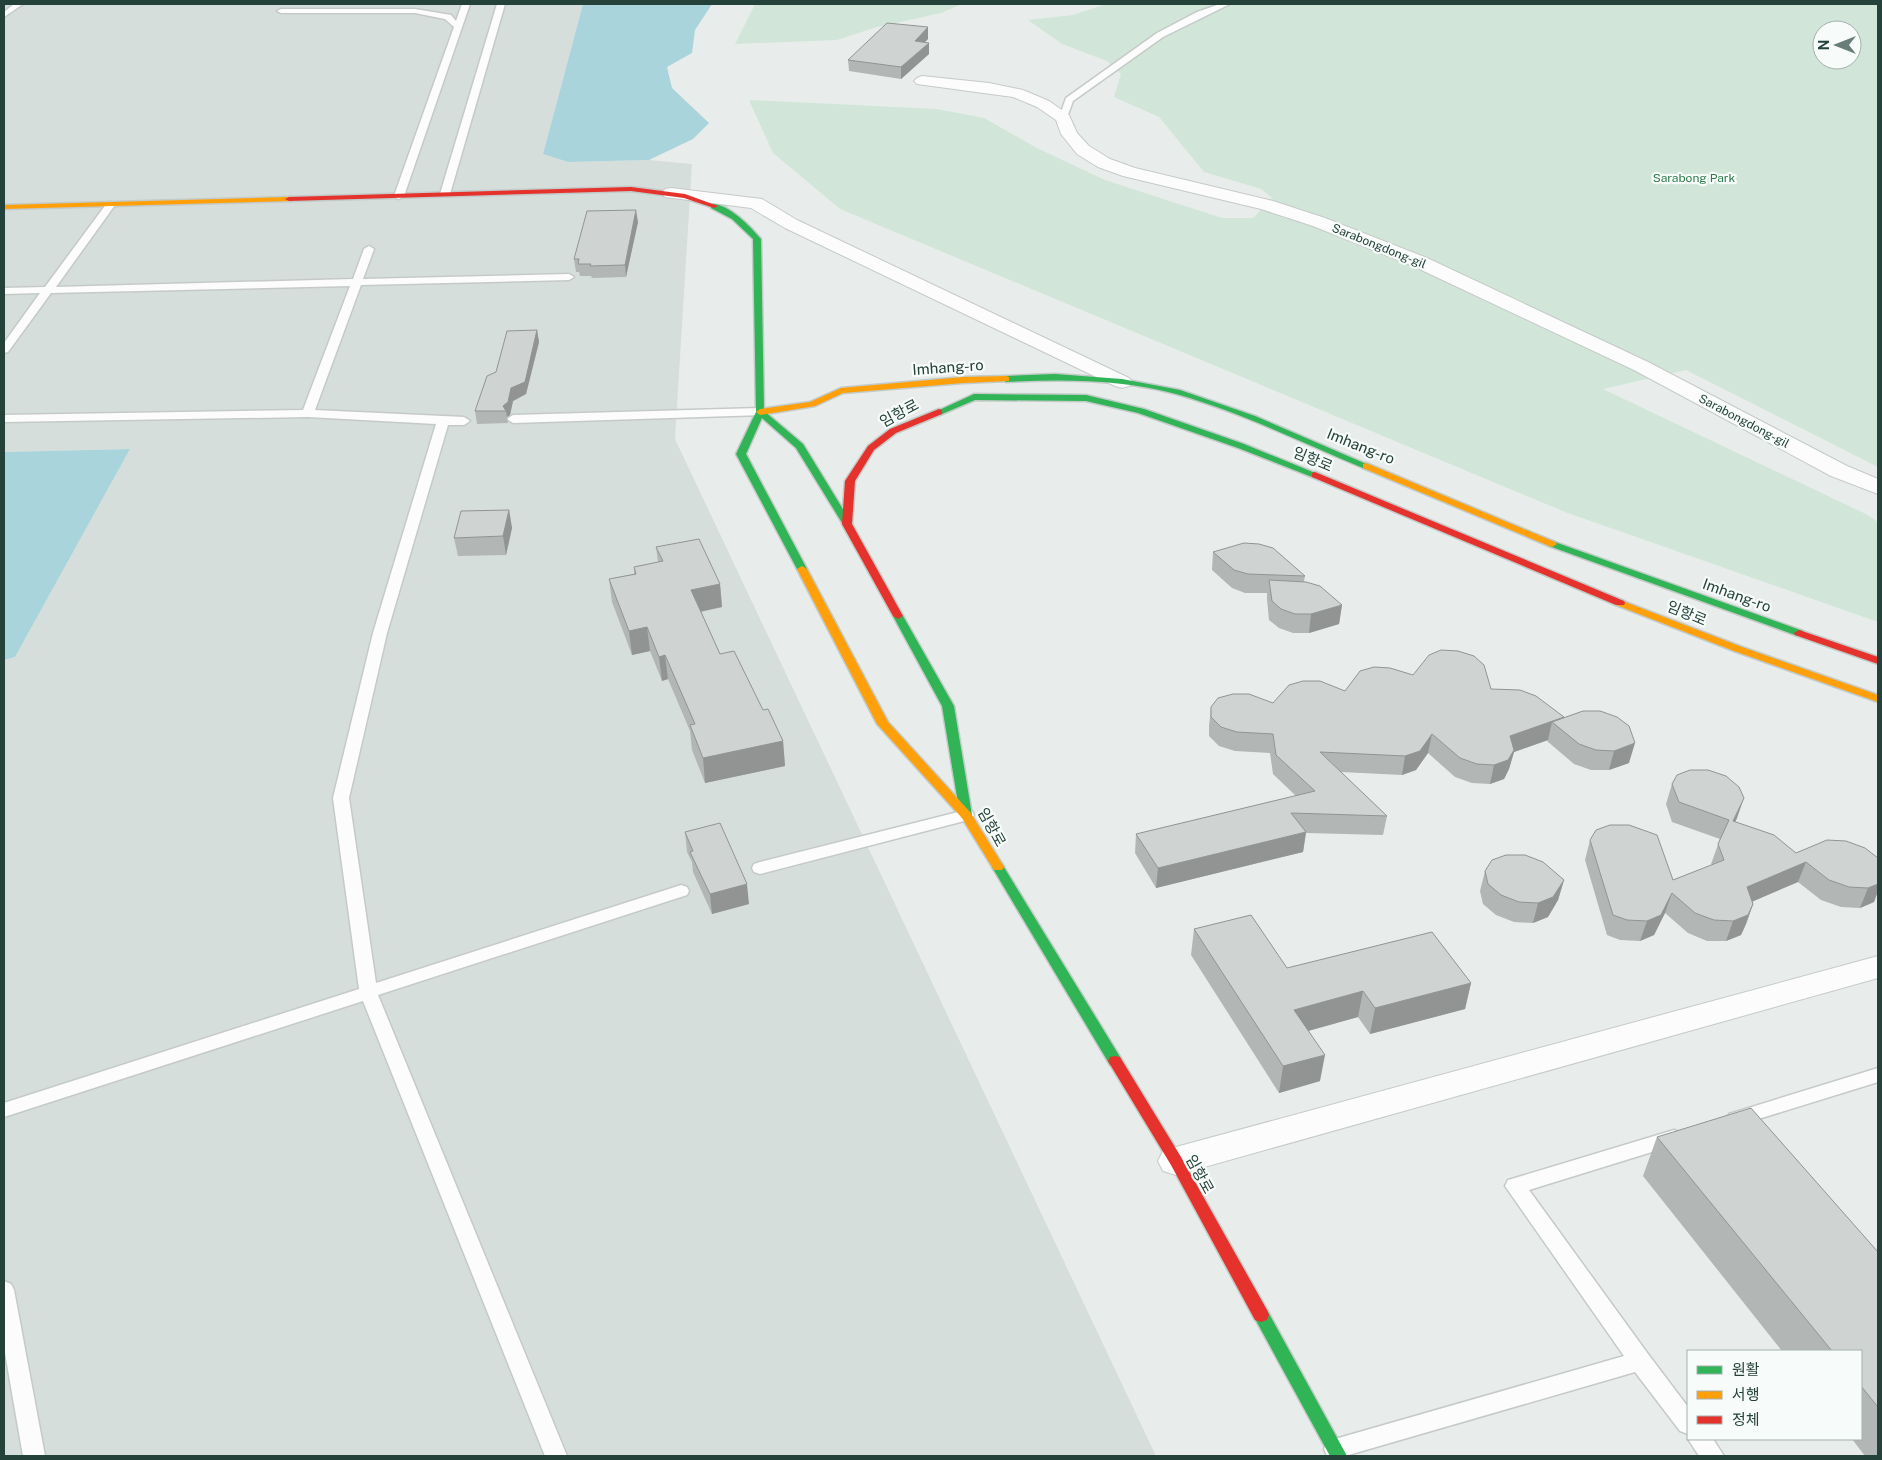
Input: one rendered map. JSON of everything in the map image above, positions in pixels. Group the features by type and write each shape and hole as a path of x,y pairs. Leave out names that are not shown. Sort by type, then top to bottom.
{"main road":[{"path":"4,207 631,189 670,193 706,203 735,217 757,239 760,412 742,454 883,724 966,815"},
{"name":"Imhang-ro","path":"812,404 841,391 963,380 1055,377 1122,382 1177,392 1252,418 1574,553 1878,661"},
{"path":"935,400 974,397"},
{"name":"임항로","path":"1337,1452 1176,1161 966,815 948,706 847,524 850,481 871,448 892,431 974,397 1086,398 1141,411 1241,446 1558,578 1729,646 1878,699"},
{"name":"Imhang-ro","path":"760,412 812,404 839,407"},
{"path":"760,412 800,446 847,524"}],"street":[{"path":"922,80 1017,93 1044,104 1063,118"},
{"name":"Sarabongdong-gil","path":"1063,118 1070,134 1084,150 1104,163 1129,172 1276,208 1319,222 1420,262 1641,366 1839,471 1878,488"},
{"path":"670,193 756,203 791,224 1122,382"},
{"path":"1176,1161 1878,967"}],"lane":[{"path":"4,15 19,4"},
{"path":"412,4 418,4"},
{"path":"399,196 466,4"},
{"path":"445,194 501,4"},
{"path":"1063,118 1069,100 1160,35 1200,14 1226,4"},
{"path":"282,11 415,11 448,17 458,27"},
{"path":"4,350 110,204"},
{"path":"308,413 369,249"},
{"path":"4,292 569,277"},
{"path":"514,419 760,412"},
{"path":"4,419 308,413 464,421"},
{"path":"444,421 380,633 341,798 368,992 556,1456"},
{"path":"760,868 966,815"},
{"path":"4,1110 681,891"},
{"path":"1716,1125 1878,1076"},
{"path":"1687,1134 1515,1186 1640,1362 1687,1423"},
{"path":"4,1290 34,1456"},
{"path":"1337,1452 1640,1362"},
{"path":"1700,1440 1713,1456"}],"shaded area":[{"path":"4,4 583,4 543,154 568,162 649,160 692,164 675,439 1156,1456 4,1456 4,660 15,657 130,449 4,452"}],"green space":[{"path":"755,4 962,4 941,13 877,27 837,40 735,44"},
{"name":"Sarabong Park","path":"1106,4 1878,4 1878,467 1686,370 1603,389 1866,514 1878,522 1878,622 1565,512 840,209 773,153 749,100 937,109 984,118 1037,148 1105,180 1222,218 1253,218 1272,198 1261,189 1204,172 1159,117 1114,97 1121,74 1107,61 1062,44 1028,20 1073,15"}],"water":[{"path":"583,4 712,4 695,30 692,53 667,67 672,88 709,123 693,139 649,160 568,162 543,154"},
{"path":"130,449 15,657 4,660 4,452"}],"building":[{"path":"887,23 928,27 915,41 929,43 901,67 848,60"},
{"path":"636,210 625,265 590,266 591,264 578,264 579,259 574,259 587,211"},
{"path":"537,330 525,382 511,388 508,402 503,406 506,411 475,411 487,376 496,372 507,331"},
{"path":"509,510 503,536 454,538 461,511"},
{"path":"699,539 720,584 691,590 720,654 734,651 763,710 768,709 783,741 703,758 690,725 695,724 665,655 659,657 647,627 629,631 609,579 636,574 634,567 663,561 656,547"},
{"path":"1244,543 1259,544 1273,548 1305,576 1248,574 1234,570 1213,552"},
{"path":"1269,580 1306,582 1320,586 1342,605 1311,614 1295,614 1281,609 1272,601"},
{"path":"1441,650 1458,651 1474,656 1484,665 1491,689 1520,690 1536,696 1564,717 1510,736 1514,750 1508,760 1494,765 1477,764 1460,758 1432,734 1420,751 1405,756 1320,752 1387,816 1291,813 1306,832 1158,868 1136,834 1315,791 1276,755 1273,734 1237,732 1221,727 1211,717 1211,707 1218,698 1233,694 1249,694 1273,703 1289,685 1303,681 1320,681 1345,691 1360,671 1374,667 1390,668 1413,675 1429,655"},
{"path":"1583,711 1600,711 1617,717 1629,726 1635,743 1614,751 1596,750 1579,744 1552,722"},
{"path":"1690,770 1708,770 1726,776 1739,787 1744,798 1733,821 1774,835 1796,853 1827,840 1846,841 1865,848 1878,858 1878,884 1868,888 1849,887 1829,880 1806,862 1747,887 1753,904 1748,915 1733,921 1714,920 1695,913 1672,893 1661,915 1647,921 1627,920 1613,915 1590,840 1596,830 1610,825 1629,825 1657,835 1673,880 1724,860 1718,844 1729,820 1679,802 1672,784 1677,775"},
{"path":"720,823 747,884 710,894 690,852 693,851 685,832"},
{"path":"1506,855 1525,855 1543,862 1564,880 1553,897 1538,903 1519,902 1501,895 1488,884 1485,871 1492,860"},
{"path":"1251,915 1287,968 1432,932 1471,983 1375,1008 1363,991 1294,1010 1325,1055 1283,1066 1194,929"},
{"path":"1751,1108 1878,1252 1878,1407 1862,1387 1862,1350 1831,1350 1657,1137"}],"traffic: fast":[{"path":"714,206 735,217 757,239 760,412 741,454 802,569"},
{"path":"1006,379 1055,377 1122,382 1177,392 1252,418 1366,466"},
{"path":"939,412 974,397 1086,398 1141,411 1241,446 1315,475"},
{"path":"760,412 800,446 847,524"},
{"path":"1552,544 1799,633"},
{"path":"898,616 948,706 966,815"},
{"path":"998,867 1115,1061"},
{"path":"1261,1315 1339,1456"}],"traffic: slow":[{"path":"4,207 289,199"},
{"path":"760,412 812,404 841,391 963,380 1006,379"},
{"path":"1366,466 1552,544"},
{"path":"802,569 883,724 966,815 998,867"},
{"path":"1620,603 1738,649 1878,699"}],"traffic: jam":[{"path":"289,199 631,189 685,196 714,206"},
{"path":"898,616 847,524 850,481 871,448 893,431 939,412"},
{"path":"1315,475 1620,603"},
{"path":"1799,633 1878,661"},
{"path":"1115,1061 1176,1161 1261,1315"}]}
